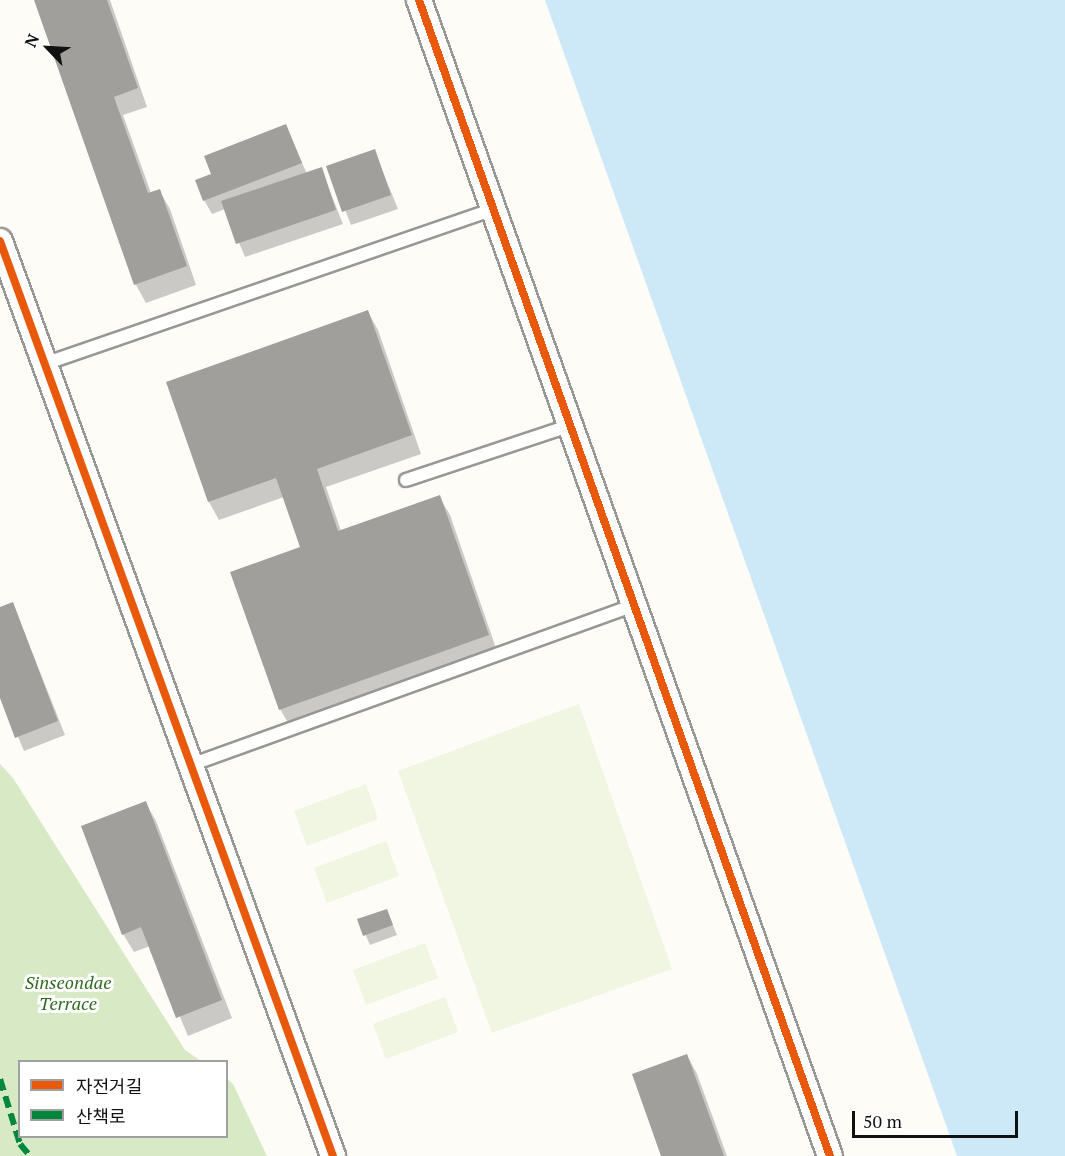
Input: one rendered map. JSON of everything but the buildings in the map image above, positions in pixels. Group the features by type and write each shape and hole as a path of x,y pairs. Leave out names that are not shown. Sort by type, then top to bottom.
{"street":[{"path":"419,0 496,208 633,606 830,1156"},
{"path":"0,241 193,764 333,1156"}],"lane":[{"path":"44,364 496,208"},
{"path":"406,480 571,425"},
{"path":"193,764 633,606"}],"green space":[{"path":"579,704 672,969 492,1033 398,771"},
{"name":"Sinseondae Terrace","path":"0,764 13,778 185,1050 200,1060 18,1060 18,1138 228,1138 228,1080 233,1084 267,1156 0,1156"},
{"path":"366,784 378,819 307,846 294,811"},
{"path":"386,841 399,876 327,903 314,868"},
{"path":"425,943 438,978 366,1005 353,970"},
{"path":"445,997 458,1032 386,1059 373,1024"}],"water":[{"path":"545,0 1065,0 1065,1156 957,1156"}],"marked path":[{"path":"0,1079 18,1138"},
{"path":"18,1138 30,1156"}],"cycle path":[{"path":"419,0 830,1156"},
{"path":"0,241 333,1156"}]}
